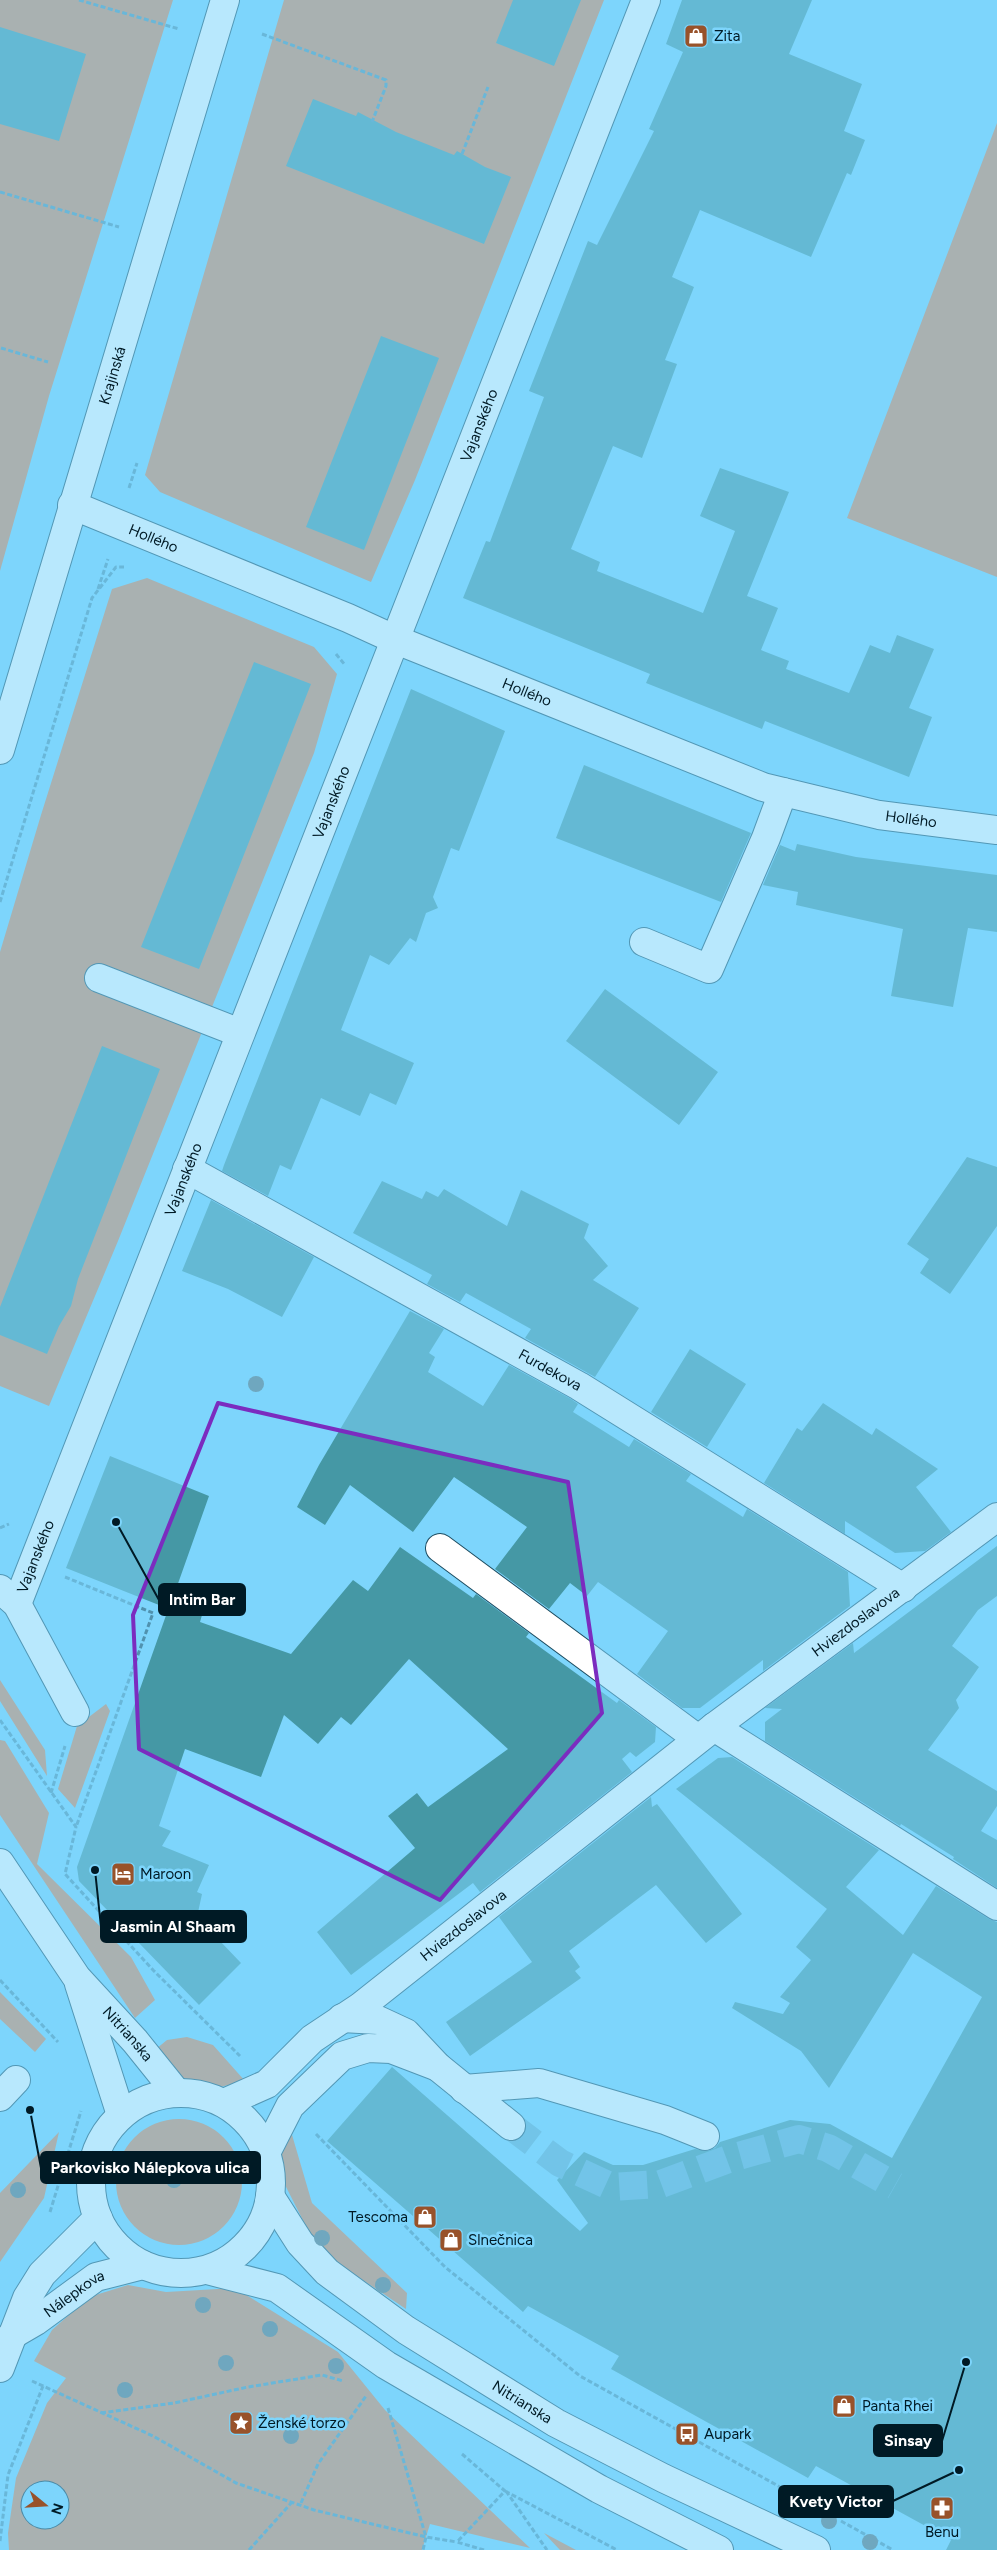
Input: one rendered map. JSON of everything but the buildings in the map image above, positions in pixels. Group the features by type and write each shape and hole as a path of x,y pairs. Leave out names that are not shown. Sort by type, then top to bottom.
{"street":[{"name":"Krajinská","path":"0,750 225,0"},
{"name":"Vajanského","path":"9,1596 187,1169 646,0"},
{"name":"Hollého","path":"72,506 348,618 394,639 763,787 879,815 997,830"},
{"path":"644,942 710,969 766,838 783,792"},
{"path":"99,978 240,1034"},
{"name":"Furdekova","path":"187,1169 579,1386 903,1588"},
{"name":"Hviezdoslavova","path":"224,2103 267,2084 312,2039 360,2007 706,1733 997,1517"},
{"path":"440,1548 706,1733 997,1906"},
{"path":"9,1596 75,1712"},
{"name":"Nitrianska","path":"2,1871 78,1978 136,2041 176,2092"},
{"name":"Nitrianska","path":"78,1978 121,2115"},
{"path":"342,2018 378,2020 406,2033 438,2067 511,2126"},
{"path":"266,2153 290,2106 342,2056 368,2048 391,2050 438,2067"},
{"path":"464,2089 539,2083 665,2120 705,2136"},
{"path":"207,2270 233,2257 249,2242 262,2224 270,2196 270,2167 266,2153 262,2142 247,2121 224,2103 193,2093 176,2092 147,2099 121,2115 108,2129 98,2145 92,2163 92,2200 98,2218 115,2246 142,2265 175,2273 207,2270 276,2288 386,2365 598,2489 719,2550"},
{"name":"Nitrianska","path":"270,2196 300,2243 327,2272 406,2330 556,2423 663,2478 816,2550"},
{"name":"Nálepkova","path":"0,2368 27,2298 42,2274 98,2218"},
{"name":"Nálepkova","path":"12,2335 36,2321 96,2278 142,2265"}],"path":[{"path":"79,0 214,38"},
{"path":"262,34 386,80 386,86 372,122"},
{"path":"462,154 488,87"},
{"path":"0,192 154,237"},
{"path":"1,348 48,362"},
{"path":"0,902 92,598 116,567 133,568"},
{"path":"332,650 347,666"},
{"path":"0,1528 17,1520"},
{"path":"64,1567 65,1576 153,1613 76,1827 65,1874 153,1970 267,2084"},
{"path":"51,1792 75,1712"},
{"path":"0,1720 76,1827"},
{"path":"0,1980 60,2044"},
{"path":"46,2218 52,2210 83,2103"},
{"path":"290,2106 445,2267 580,2376 822,2510"},
{"path":"0,2368 153,2436 236,2484 293,2501 314,2510 426,2537 457,2542 484,2550"},
{"path":"100,2413 174,2403 248,2387 322,2375 347,2382"},
{"path":"0,2541 8,2475 43,2386"},
{"path":"300,2504 318,2464 371,2388"},
{"path":"387,2405 426,2537 423,2550"},
{"path":"461,2453 505,2491 617,2550"},
{"path":"457,2542 505,2491"},
{"path":"505,2491 547,2550"},
{"path":"249,2550 293,2501"},
{"path":"839,2520 892,2550"}],"highlighted area":[{"path":"218,1403 568,1482 602,1713 440,1900 139,1749 133,1615"}],"shaded area":[{"path":"0,0 173,0 49,396 0,571"},
{"path":"284,0 604,0 415,480 371,582 160,492 145,475"},
{"path":"997,123 997,577 847,518"},
{"path":"147,578 314,647 337,674 314,753 118,1241 49,1406 0,1386 0,952 112,589"},
{"path":"0,1680 45,1750 47,1776 0,1701"},
{"path":"106,1704 110,1711 75,1808 58,1789 77,1726"},
{"path":"0,1740 5,1741 49,1813 37,1864 131,1957 155,2000 135,2018 0,1815"},
{"path":"0,1992 46,2039 35,2052 0,2019"},
{"path":"187,2037 213,2045 245,2081 220,2087 183,2078 156,2049 167,2040"},
{"path":"179,2119 203,2124 214,2129 224,2137 232,2147 237,2158 242,2182 237,2206 232,2217 224,2227 214,2235 203,2240 179,2245 155,2240 144,2235 134,2227 126,2217 121,2206 116,2182 121,2158 126,2147 134,2137 144,2129 155,2124"},
{"path":"290,2128 312,2203 407,2293 406,2309 318,2250 281,2177 280,2153"},
{"path":"59,2132 44,2198 0,2262 0,2193"},
{"path":"128,2285 166,2292 235,2288 338,2352 385,2410 530,2548 430,2524 422,2550 9,2550 8,2533 16,2478 47,2403 66,2378 34,2361 52,2330 89,2297"},
{"path":"544,2533 576,2550 560,2550"}],"tunnel":[{"path":"511,2126 560,2163 612,2187 661,2184 731,2158 799,2139 828,2148 895,2186"}],"place":[{"name":"Zita","path":"696,36"},
{"name":"Intim Bar","path":"116,1522"},
{"name":"Jasmin Al Shaam","path":"95,1870"},
{"name":"Maroon","path":"123,1874"},
{"name":"Parkovisko Nálepkova ulica","path":"30,2110"},
{"name":"Tescoma","path":"425,2217"},
{"name":"Slnečnica","path":"451,2240"},
{"name":"Sinsay","path":"966,2362"},
{"name":"Panta Rhei","path":"844,2406"},
{"name":"Ženské torzo","path":"241,2423"},
{"name":"Aupark","path":"687,2434"},
{"name":"Kvety Victor","path":"959,2470"},
{"name":"Benu","path":"942,2508"}]}
